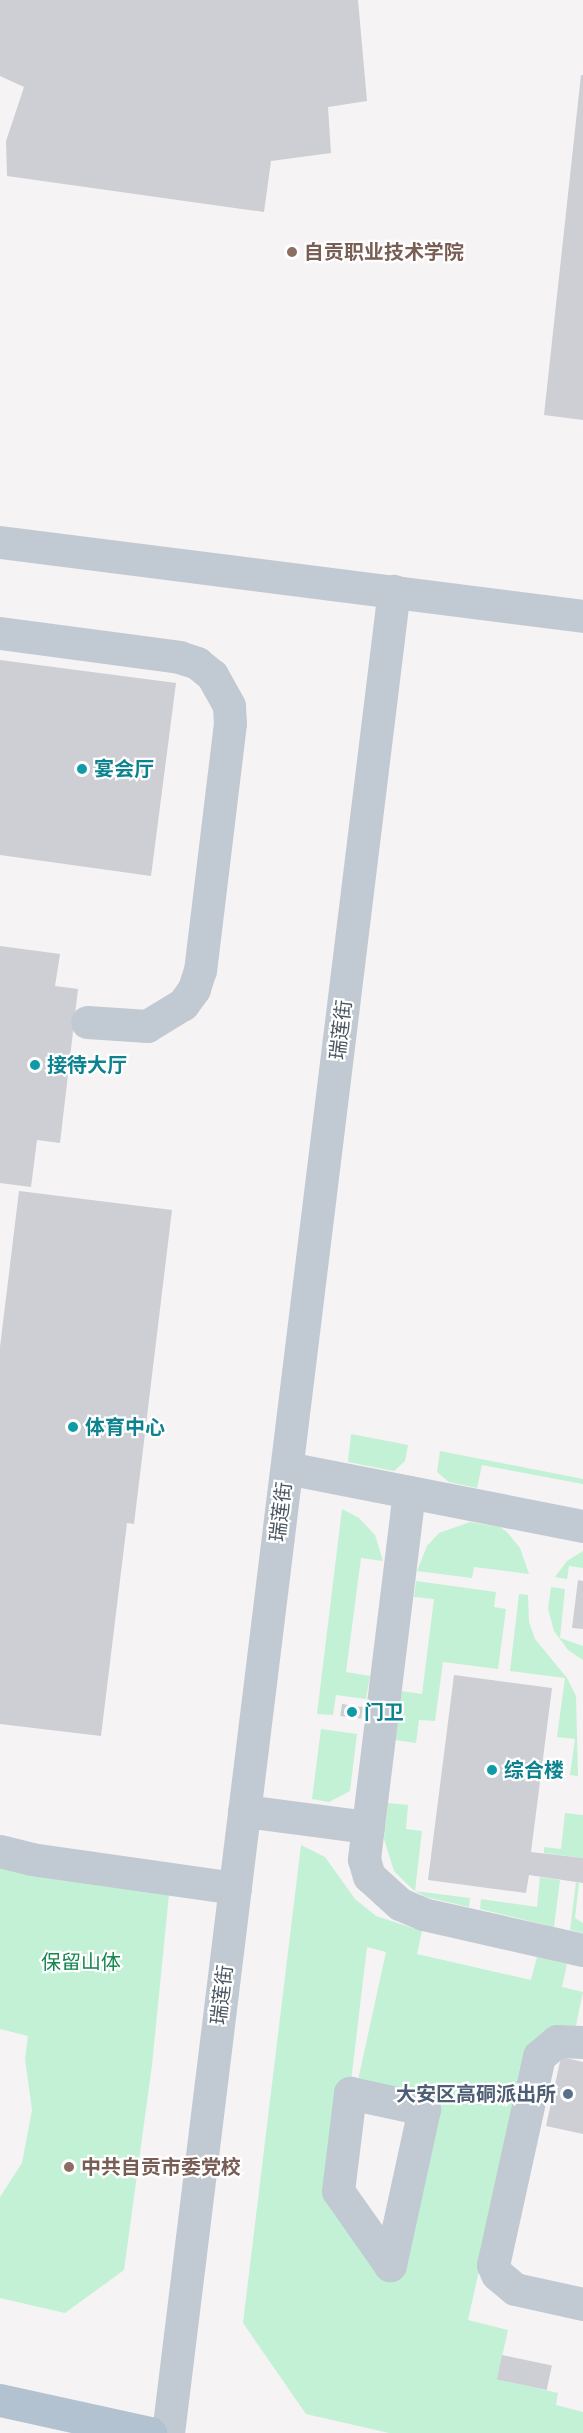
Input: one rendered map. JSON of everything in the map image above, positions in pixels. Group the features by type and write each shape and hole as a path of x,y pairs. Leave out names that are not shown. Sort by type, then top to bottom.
{"main road":[{"path":"0,2400 150,2433"}],"street":[{"path":"0,542 583,616"},
{"name":"瑞莲街","path":"168,2433 394,591"},
{"path":"0,633 179,657 197,663 213,675 229,706 230,723 216,841 194,989 183,1004 147,1026 87,1022"},
{"path":"287,1468 583,1526"},
{"path":"409,1492 364,1859 369,1876 381,1891 400,1904 423,1914 583,1950"},
{"path":"244,1811 368,1827"},
{"path":"0,1851 31,1859 235,1888"},
{"path":"583,2042 557,2041 539,2056 493,2265 496,2274 515,2289 583,2304"},
{"path":"350,2093 424,2109 390,2265 338,2191 350,2093"}],"green space":[{"path":"351,1434 408,1445 405,1461 394,1471 348,1462"},
{"path":"440,1451 583,1479 583,1484 482,1465 477,1488 449,1482 437,1472"},
{"path":"342,1509 359,1518 375,1535 383,1561 361,1558 346,1672 370,1676 366,1699 336,1695 333,1715 317,1714"},
{"path":"470,1522 500,1527 507,1532 520,1548 529,1574 474,1567 472,1578 417,1571 427,1546 439,1533"},
{"path":"583,1551 583,1568 569,1566 567,1579 555,1577 567,1561"},
{"path":"416,1581 496,1592 494,1607 506,1609 498,1669 443,1662 435,1721 419,1720 416,1743 395,1740 401,1691 422,1694 434,1599 414,1597"},
{"path":"551,1587 565,1589 560,1638 583,1646 583,1660 568,1650 554,1631 548,1609"},
{"path":"519,1594 528,1595 529,1622 535,1639 567,1678 576,1696 578,1776 570,1775 575,1739 557,1737 565,1678 510,1671"},
{"path":"321,1729 357,1734 350,1791 329,1802 312,1799"},
{"path":"388,1803 408,1805 406,1829 422,1831 415,1891 394,1871 384,1839"},
{"path":"565,1813 583,1815 583,1858 544,1853 544,1847 561,1849"},
{"path":"301,1845 325,1857 355,1899 376,1916 422,1931 417,1954 531,1980 537,1957 567,1964 562,1987 583,1992 575,2030 527,2055 468,2320 508,2330 497,2379 558,2393 556,2405 583,2412 583,2433 389,2433 306,2414 243,2323","holes":["367,1947 386,1952 355,2094 424,2110 390,2264 338,2191"]},
{"name":"保留山体","path":"0,1864 169,1894 152,2065 124,2270 65,2313 0,2298 0,2197 22,2163 32,2110 25,2059 28,2036 0,2029"},
{"path":"540,1877 560,1880 554,1927 480,1909 481,1899 537,1907"},
{"path":"576,1882 579,1883 575,1918 583,1923 583,1933 570,1930"},
{"path":"415,1891 470,1898 469,1907 426,1897"}],"building":[{"path":"0,0 358,0 367,101 328,107 331,153 271,161 264,212 7,176 6,141 24,87 0,76"},
{"path":"581,75 583,75 583,420 544,415"},
{"name":"宴会厅","path":"0,660 176,683 151,876 0,855"},
{"name":"接待大厅","path":"0,946 60,954 55,986 78,989 60,1143 37,1140 31,1187 0,1183"},
{"name":"体育中心","path":"19,1191 172,1210 134,1524 127,1523 101,1736 0,1724 0,1347"},
{"path":"578,1580 583,1581 583,1629 572,1628"},
{"name":"综合楼","path":"454,1675 552,1688 531,1852 583,1858 583,1883 529,1875 526,1893 428,1880"},
{"name":"门卫","path":"342,1704 363,1707 361,1719 340,1716"},
{"name":"大安区高硐派出所","path":"561,2057 583,2062 583,2134 546,2126"},
{"path":"502,2355 552,2366 547,2390 497,2379"}],"place":[{"name":"自贡职业技术学院","path":"292,252"},
{"name":"宴会厅","path":"82,769"},
{"name":"接待大厅","path":"35,1065"},
{"name":"体育中心","path":"73,1427"},
{"name":"门卫","path":"352,1712"},
{"name":"综合楼","path":"492,1770"},
{"name":"大安区高硐派出所","path":"568,2094"},
{"name":"中共自贡市委党校","path":"69,2167"}]}
